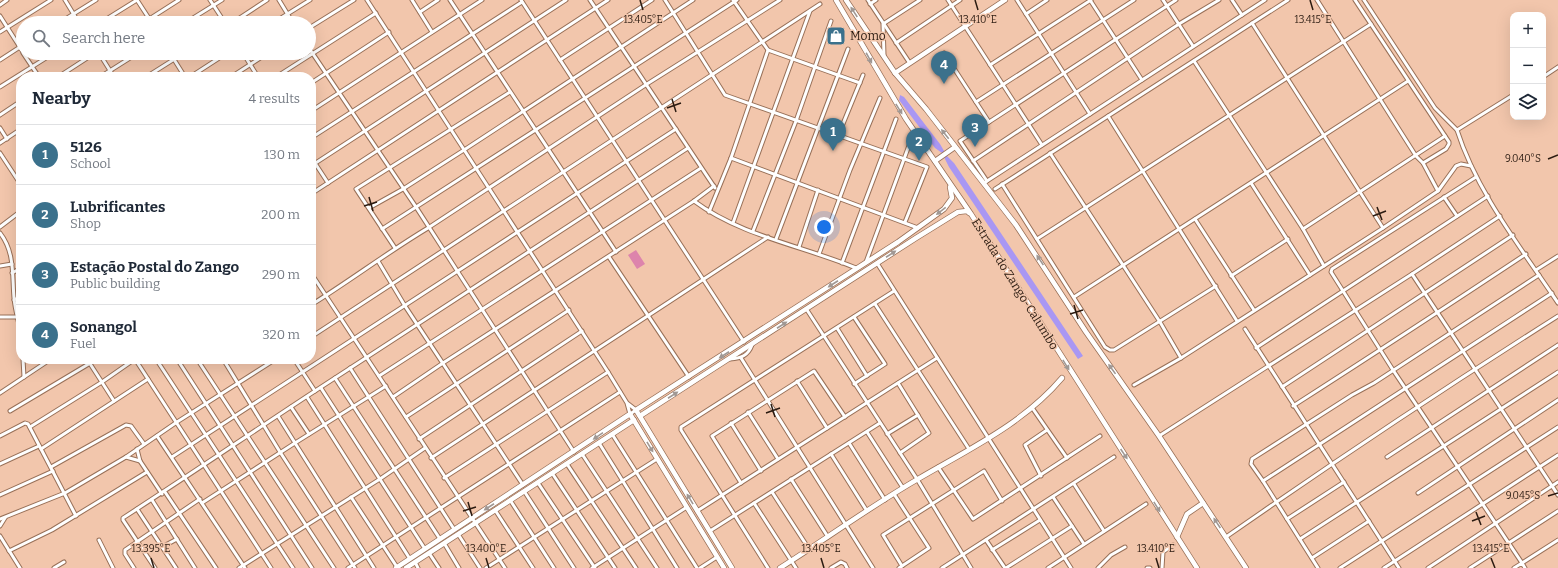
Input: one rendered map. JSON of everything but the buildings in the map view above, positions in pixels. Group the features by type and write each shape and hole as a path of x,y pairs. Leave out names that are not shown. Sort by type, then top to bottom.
{"street":[{"path":"0,5 7,0"},
{"path":"26,16 51,0"},
{"path":"65,0 74,14"},
{"path":"71,16 96,0"},
{"path":"111,16 137,0 147,16"},
{"path":"154,16 179,0"},
{"path":"210,0 220,16"},
{"path":"196,16 222,0"},
{"path":"243,16 267,0"},
{"path":"279,0 287,14"},
{"path":"284,16 310,0"},
{"path":"316,24 354,0"},
{"path":"367,0 389,32 412,71 451,131 504,210 529,252 596,352 627,403 630,414 724,568"},
{"path":"412,0 432,32"},
{"path":"420,12 438,0"},
{"path":"450,0 499,72 510,92 616,252"},
{"path":"316,108 482,0"},
{"path":"316,162 566,0"},
{"path":"590,0 636,66 717,191"},
{"path":"316,191 608,0"},
{"path":"560,60 652,0"},
{"path":"665,0 712,75 726,94 817,129 927,167 905,222"},
{"path":"369,208 403,189 464,150 571,78 623,47 693,0"},
{"path":"316,302 395,248 548,150 647,84 780,0"},
{"name":"Estrada do Zango-Calumbo","path":"836,0 892,98 971,214 1196,568"},
{"path":"846,0 884,59 985,182 1016,225 1082,327 1160,436 1246,568"},
{"path":"868,0 909,62"},
{"path":"870,4 876,0"},
{"path":"883,24 920,0"},
{"path":"948,0 1042,145"},
{"path":"896,43 960,0"},
{"path":"895,73 909,62 1005,0"},
{"path":"1017,0 1090,114"},
{"path":"1026,14 1047,0"},
{"path":"990,65 1090,0 1142,80"},
{"path":"976,102 1134,0"},
{"path":"1164,0 1194,46"},
{"path":"985,182 960,141 1176,0"},
{"path":"973,161 1179,24 1219,0"},
{"path":"1232,0 1242,15"},
{"path":"985,182 1265,0"},
{"path":"995,189 1288,0"},
{"path":"1317,0 1416,156 1422,163 1438,191"},
{"path":"1355,0 1449,144 1446,149 1422,163"},
{"path":"1364,0 1435,108 1457,130 1476,177 1558,303"},
{"path":"316,135 522,1 611,140 652,200 744,342"},
{"path":"382,229 636,66 734,1 768,50 860,83"},
{"path":"316,334 341,319 442,250 820,4"},
{"path":"733,223 810,10"},
{"path":"316,52 376,13"},
{"path":"0,16 16,39"},
{"path":"753,231 796,121 831,21"},
{"path":"0,32 16,23"},
{"path":"1252,23 1383,228"},
{"path":"883,24 884,59"},
{"path":"1037,239 1344,43 1371,24"},
{"path":"316,80 389,32"},
{"path":"0,60 16,49"},
{"path":"776,240 848,49"},
{"path":"709,212 751,104 768,50"},
{"path":"944,53 989,122"},
{"path":"316,58 416,207 456,272 548,410 574,452"},
{"path":"28,60 35,72"},
{"path":"24,72 43,60"},
{"path":"66,72 84,60"},
{"path":"103,60 110,71 127,60"},
{"path":"154,72 172,60"},
{"path":"175,60 182,72"},
{"path":"198,72 216,60"},
{"path":"248,60 255,72"},
{"path":"238,72 257,60"},
{"path":"284,72 303,60"},
{"path":"1194,61 1303,229 1324,266"},
{"path":"1546,75 1558,67"},
{"path":"838,136 863,75"},
{"path":"0,88 16,78"},
{"path":"1074,297 1408,81"},
{"path":"395,248 356,189 451,131 510,92"},
{"path":"819,254 860,143 880,98"},
{"path":"1457,130 1510,98"},
{"path":"0,115 16,104"},
{"path":"1108,116 1142,172 1238,320"},
{"path":"842,263 896,118"},
{"path":"0,128 6,139"},
{"path":"316,363 676,129"},
{"path":"0,142 16,132"},
{"path":"1303,229 1445,136"},
{"path":"866,262 911,140"},
{"path":"935,161 955,147"},
{"path":"155,568 123,519 186,478 218,454 248,436 366,357 688,148"},
{"path":"0,153 16,178"},
{"path":"1050,153 1160,322 1181,358"},
{"path":"731,158 918,228"},
{"path":"1134,385 1181,358 1438,191 1456,166 1461,164 1471,166"},
{"path":"316,165 328,183"},
{"path":"379,376 701,168"},
{"path":"1476,177 1332,269 1332,275 1356,310 1393,370 1432,426 1457,467 1525,568"},
{"path":"351,497 396,568 429,553 454,529 918,228 944,209 950,202 952,192 946,178"},
{"path":"1251,182 1310,275"},
{"path":"1002,184 1105,346 1110,350 1114,350 1216,286"},
{"path":"393,397 443,363 609,257 694,201 714,186"},
{"path":"799,247 818,190"},
{"path":"1256,348 1416,245 1488,196"},
{"path":"1444,197 1457,216"},
{"path":"694,201 709,212 733,223 856,268"},
{"path":"406,568 424,549 458,534 958,212 967,211 971,214"},
{"path":"0,227 16,215"},
{"path":"1160,436 1500,216"},
{"path":"1195,219 1254,310"},
{"path":"0,233 1,237 8,245 12,264 14,300 16,308"},
{"path":"1282,387 1513,235"},
{"path":"431,458 596,352 768,237"},
{"path":"1231,276 1288,239"},
{"path":"1293,406 1438,313 1526,254"},
{"path":"1536,270 1558,256"},
{"path":"609,257 689,377"},
{"path":"378,261 417,325 523,485"},
{"path":"0,266 12,264"},
{"path":"877,264 1071,568"},
{"path":"12,273 16,271"},
{"path":"1412,274 1558,495"},
{"path":"1318,568 1251,464 1252,459 1306,426 1539,275"},
{"path":"316,281 386,386 444,478 505,568"},
{"path":"768,568 681,429 894,291"},
{"path":"1263,481 1552,293"},
{"path":"874,304 969,449"},
{"path":"406,418 569,310"},
{"path":"807,310 917,479 971,568"},
{"path":"1226,537 1475,368 1558,316"},
{"path":"0,317 16,317"},
{"path":"854,317 885,364 854,384"},
{"path":"836,328 867,376"},
{"path":"1245,329 1293,406 1399,568"},
{"path":"419,439 582,331"},
{"path":"1387,457 1558,344"},
{"path":"730,359 742,358 748,354 752,345"},
{"path":"742,358 797,448 874,568"},
{"path":"697,510 761,471 937,358"},
{"path":"23,364 24,376"},
{"path":"0,393 43,364"},
{"path":"10,411 90,364 114,401"},
{"path":"30,426 102,382 128,364"},
{"path":"138,364 272,568"},
{"path":"159,364 293,568"},
{"path":"180,364 234,445 312,568"},
{"path":"200,364 334,568"},
{"path":"228,364 263,425 320,516 354,566"},
{"path":"0,519 65,493 126,457 177,422 268,364"},
{"path":"297,364 315,391"},
{"path":"172,457 315,364"},
{"path":"350,368 454,529"},
{"path":"741,483 712,436 748,412 815,371 844,417"},
{"path":"444,478 608,372"},
{"path":"1300,539 1558,372"},
{"path":"335,378 459,568"},
{"path":"780,568 917,479 989,439 1034,408 1062,378"},
{"path":"0,464 40,447 148,379"},
{"path":"797,381 827,428"},
{"path":"898,383 929,434 900,453"},
{"path":"202,503 250,471 386,386"},
{"path":"321,388 424,549"},
{"path":"348,568 354,566 382,545 620,392"},
{"path":"307,397 364,489 418,568"},
{"path":"1418,493 1558,400"},
{"path":"627,403 636,410 640,416 732,568"},
{"path":"291,407 309,434"},
{"path":"1034,408 1047,430 1067,458"},
{"path":"748,412 778,459"},
{"path":"887,434 918,415"},
{"path":"278,416 374,568"},
{"path":"0,436 25,423 30,426 76,516"},
{"path":"731,423 761,471"},
{"path":"710,531 880,424"},
{"path":"51,467 126,425 131,426 144,444"},
{"path":"1340,568 1470,486 1558,427"},
{"path":"1041,476 1025,445 1047,430"},
{"path":"867,432 903,488"},
{"path":"612,434 699,568 717,557"},
{"path":"158,436 244,567"},
{"path":"938,467 973,519 1041,476 1100,436"},
{"path":"599,443 677,568"},
{"path":"849,443 885,500"},
{"path":"238,568 244,567 425,448"},
{"path":"137,449 140,461 147,472 180,513 216,568"},
{"path":"582,454 607,490 656,568"},
{"path":"831,454 867,511"},
{"path":"1384,568 1558,454"},
{"path":"126,457 140,461"},
{"path":"942,568 1114,457"},
{"path":"486,568 622,480 658,459"},
{"path":"567,464 636,568"},
{"path":"0,496 53,471"},
{"path":"902,566 883,536 984,471 1002,501"},
{"path":"9,551 76,516 147,472"},
{"path":"552,473 615,568"},
{"path":"791,480 828,537"},
{"path":"1287,519 1344,482"},
{"path":"1428,568 1558,482"},
{"path":"538,483 594,568 608,557 687,507"},
{"path":"1074,484 1104,531"},
{"path":"524,492 574,568"},
{"path":"772,492 809,549"},
{"path":"894,494 929,548 899,568"},
{"path":"1053,497 1084,544"},
{"path":"134,568 124,552 137,541 200,499"},
{"path":"152,500 195,568"},
{"path":"510,500 533,538 554,568"},
{"path":"754,503 796,568"},
{"path":"1176,537 1187,514 1203,503"},
{"path":"1048,568 1146,504"},
{"path":"137,509 176,568"},
{"path":"495,510 533,568"},
{"path":"1470,568 1558,510"},
{"path":"0,526 5,518"},
{"path":"992,550 1040,520"},
{"path":"1312,558 1369,521"},
{"path":"986,540 1006,568 1072,526"},
{"path":"458,534 480,568"},
{"path":"0,536 20,568"},
{"path":"162,547 177,539"},
{"path":"99,540 113,568"},
{"path":"1514,568 1558,540"},
{"path":"1162,568 1164,552 1173,545"},
{"path":"1098,568 1111,555 1125,547"},
{"path":"429,553 439,568"},
{"path":"54,568 64,562"},
{"path":"831,568 841,562 845,564 847,568"}],"shaded area":[{"path":"900,95 904,97 940,144 947,156 954,163 1083,356 1078,359 949,167 942,153 935,148 899,100"},
{"path":"636,250 645,264 637,269 628,255"}],"place":[{"name":"Momo","path":"836,36"},
{"name":"Sonangol","path":"944,84"},
{"name":"Estação Postal do Zango","path":"975,147"},
{"name":"5126","path":"833,151"},
{"name":"Lubrificantes","path":"919,161"}]}
